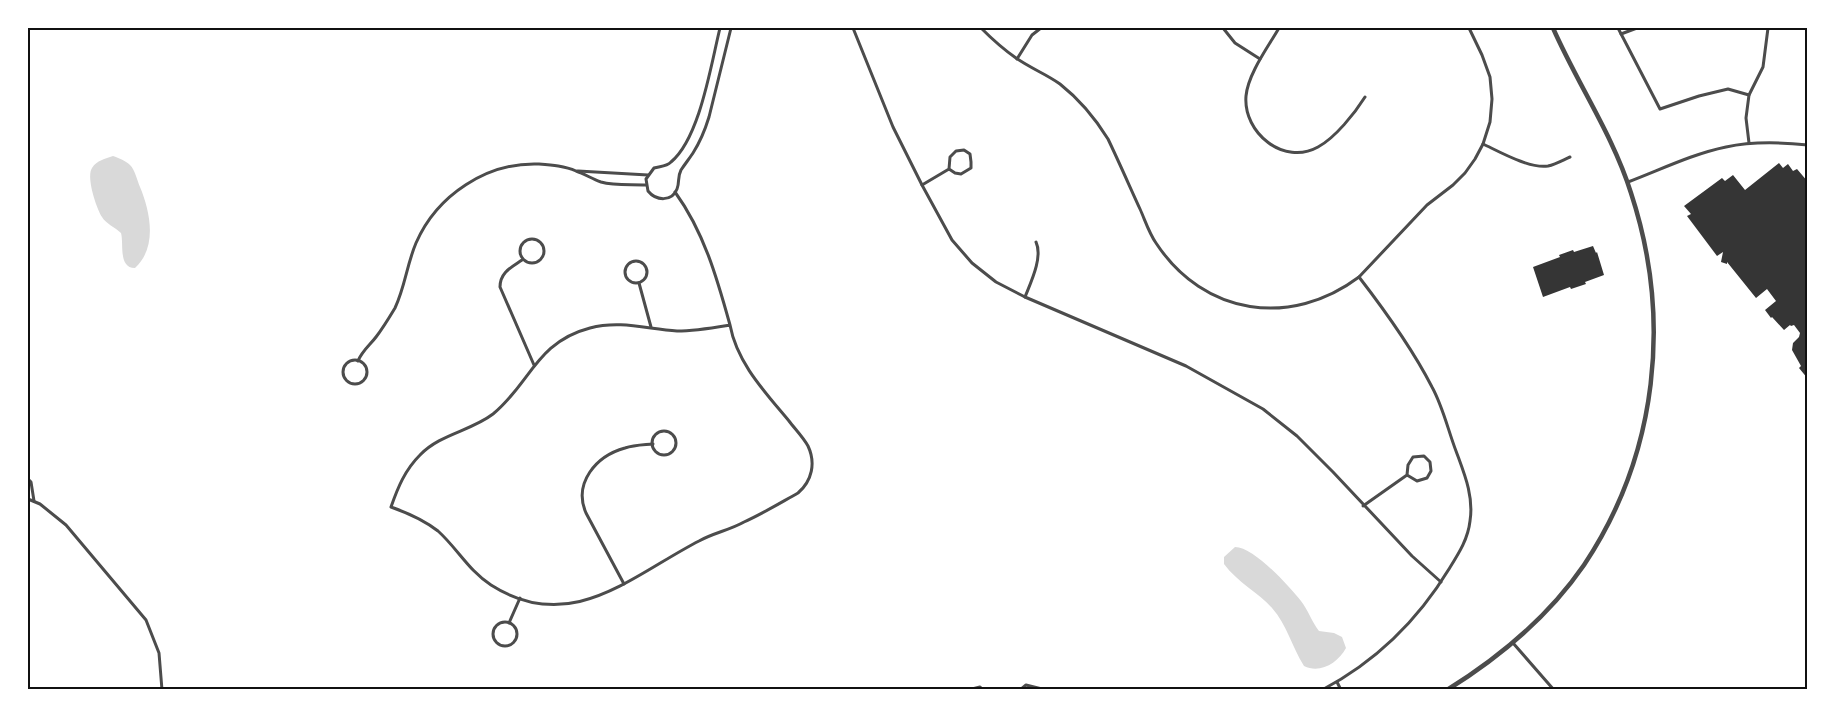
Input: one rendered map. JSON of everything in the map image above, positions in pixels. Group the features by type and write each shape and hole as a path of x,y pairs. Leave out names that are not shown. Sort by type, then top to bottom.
{"street":[{"path":"720,28 702,101 691,133 673,161 666,166 654,168 648,174 646,185 650,194 658,198 668,198 676,192 679,183 678,177 699,144 709,117 731,28"},
{"path":"853,28 893,127 922,185 952,240 972,263 996,282 1025,297 1186,366 1262,409 1297,436 1412,556 1441,582"},
{"path":"981,28 998,45 1017,59 1059,83 1082,103 1108,139 1155,242 1175,268 1199,288 1224,300 1256,308 1287,308 1319,300 1347,286 1359,277 1427,205 1465,173 1483,144 1490,122 1492,99 1490,77 1469,28"},
{"path":"1017,59 1032,35 1041,28"},
{"path":"1223,28 1235,43 1260,60"},
{"path":"1278,28 1247,86 1246,110 1252,126 1263,139 1283,151 1306,152 1317,148 1327,142 1358,108 1365,97"},
{"path":"1447,690 1484,666 1513,643 1553,604 1574,578 1594,548 1624,487 1642,434 1652,375 1654,309 1645,245 1628,182 1553,28"},
{"path":"1618,28 1660,109 1728,89 1750,95"},
{"path":"1621,34 1637,28"},
{"path":"1749,143 1746,118 1750,95 1763,67 1768,28"},
{"path":"1628,182 1725,147 1749,143 1780,142 1808,145"},
{"path":"1483,144 1528,164 1550,166 1570,157"},
{"path":"964,150 970,154 971,168 961,174 949,169 950,157 956,151 964,150"},
{"path":"358,361 395,307 423,229 437,210 453,194 479,177 508,167 539,164 575,171 604,183 646,185"},
{"path":"922,185 949,169"},
{"path":"575,171 648,174"},
{"path":"676,192 690,214 704,244 716,274 735,343 748,370 808,446 812,458 812,472 807,484 798,494 745,522 701,540 601,596 574,603 545,603 520,598 504,592 479,576 447,541 427,523 404,511 391,507 407,470 422,453 441,440 478,424 494,413 507,400 534,365 554,346 570,336 588,329 612,324 689,331 730,325"},
{"path":"532,239 541,243 544,252 540,260 531,264 522,260 519,251 523,242 532,239"},
{"path":"1025,297 1035,270 1038,246 1036,242"},
{"path":"522,260 504,273 500,285 534,365"},
{"path":"633,262 641,262 647,269 646,278 639,283 631,282 626,275 626,267 633,262"},
{"path":"1322,690 1337,682 1376,654 1407,626 1441,582 1464,544 1470,520 1471,499 1466,480 1433,388 1386,313 1359,277"},
{"path":"639,283 651,328"},
{"path":"358,361 365,366 366,375 361,383 352,384 344,378 344,369 349,362 358,361"},
{"path":"664,432 672,434 676,443 674,451 665,455 657,452 652,444 656,436 664,432"},
{"path":"624,584 584,509 582,500 583,487 587,475 592,469 611,454 626,448 652,444"},
{"path":"1363,506 1406,475 1408,465 1415,456 1424,456 1430,462 1431,471 1427,478 1417,480 1406,475"},
{"path":"28,479 31,482 34,502"},
{"path":"28,499 53,513 66,525 146,620 158,653 162,690"},
{"path":"509,623 520,598"},
{"path":"509,623 516,629 516,638 510,645 501,645 495,639 494,630 500,624 509,623"},
{"path":"1513,643 1554,690"},
{"path":"1337,682 1341,690"},
{"path":"1020,690 1026,686 1046,690"},
{"path":"968,690 980,687 983,690"}],"shaded area":[{"path":"113,156 130,165 147,207 150,229 147,250 135,268 126,264 123,255 121,233 102,217 91,185 90,172 94,165 101,160"},
{"path":"1235,547 1252,553 1280,577 1301,601 1319,631 1334,633 1342,637 1346,648 1338,658 1322,668 1316,669 1304,666 1286,629 1272,608 1224,564 1224,557"}],"building":[{"path":"1779,163 1783,168 1788,164 1793,171 1797,169 1808,182 1808,379 1799,368 1801,366 1792,350 1793,343 1800,333 1794,325 1790,325 1784,330 1771,318 1765,310 1776,301 1767,289 1756,298 1727,262 1727,264 1721,262 1723,252 1717,256 1687,216 1691,214 1684,206 1722,178 1725,181 1733,175 1745,190"},
{"path":"1593,246 1597,252 1604,275 1585,282 1586,284 1571,289 1570,287 1543,297 1533,267 1573,250 1574,252"}]}
